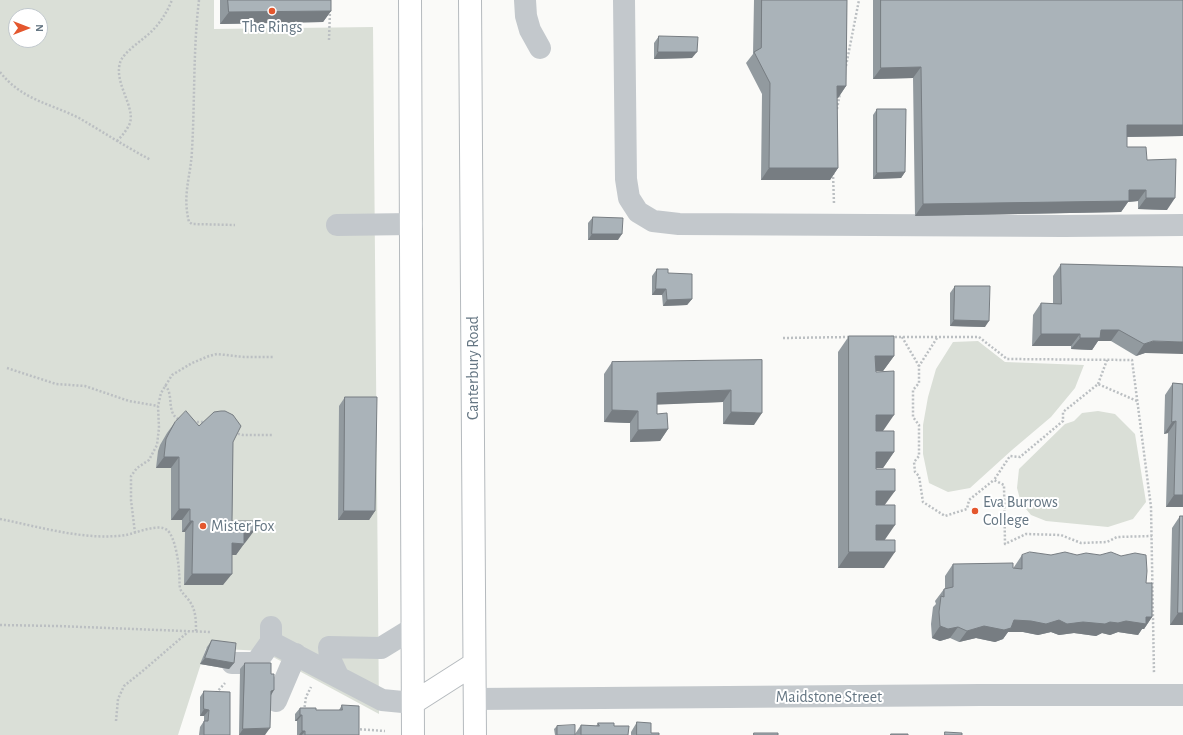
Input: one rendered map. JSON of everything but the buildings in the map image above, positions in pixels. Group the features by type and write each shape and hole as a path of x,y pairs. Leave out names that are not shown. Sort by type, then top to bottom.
{"main road":[{"path":"410,0 413,735"},
{"name":"Canterbury Road","path":"470,0 475,735"},
{"path":"413,703 474,664"}],"street":[{"path":"525,0 526,16 530,30 540,48"},
{"path":"624,0 626,179 629,198 638,212 653,221 679,224 834,226 1183,225"},
{"path":"337,225 412,224"},
{"path":"329,672 329,647 381,648 412,630"},
{"path":"232,663 256,663 271,634 296,654 382,700 413,703"},
{"path":"277,688 296,654"},
{"name":"Maidstone Street","path":"475,699 1183,695"}],"path":[{"path":"117,141 128,126 130,118 118,69 120,60 152,32 166,13 172,0"},
{"path":"199,0 194,58 192,150 185,206 189,222 192,224 235,225"},
{"path":"845,70 859,0"},
{"path":"329,40 330,8"},
{"path":"0,72 19,92 78,118 151,160"},
{"path":"837,109 842,86"},
{"path":"783,338 854,337"},
{"path":"886,337 979,337 1007,359 1132,360 1151,507 1154,675"},
{"path":"902,337 919,366 919,383 914,390 913,410 913,417 919,425 919,456 914,462 914,472 919,476 923,502 945,516 967,509 969,500 994,480 1010,456 1020,457 1063,421 1063,412 1098,384 1107,360"},
{"path":"919,366 937,337"},
{"path":"135,533 130,480 137,468 148,460 156,445 159,428 158,406 161,393 172,375 177,371 209,356 224,354 273,357"},
{"path":"7,368 56,384 85,386 134,402 158,406"},
{"path":"1098,384 1137,401"},
{"path":"165,385 169,391 171,413 178,419 186,422"},
{"path":"192,422 210,422"},
{"path":"232,431 238,434 272,435"},
{"path":"994,480 1004,485 1005,544 1026,534 1061,534 1081,543 1107,542 1118,537 1152,536"},
{"path":"0,519 89,535 107,536 135,533 161,527 167,529 172,535 178,563 180,589 188,598 195,613 196,632"},
{"path":"0,625 210,632"},
{"path":"116,721 118,699 124,686 188,632"},
{"path":"304,714 306,697 329,672"},
{"path":"355,729 385,731"}],"shaded area":[{"path":"0,0 214,0 214,29 373,27 379,714 262,651 206,648 178,735 0,735"},
{"path":"978,341 1005,362 1084,365 1075,388 1051,417 970,488 948,492 929,483 923,454 923,425 928,397 936,369 953,342"},
{"path":"1098,411 1115,414 1135,434 1146,502 1133,519 1108,527 1046,521 1031,515 1021,503 1017,488 1019,469 1065,424 1074,421 1082,413"}],"place":[{"name":"The Rings","path":"272,11"},
{"name":"Eva Burrows College","path":"975,511"},
{"name":"Mister Fox","path":"203,526"}]}
